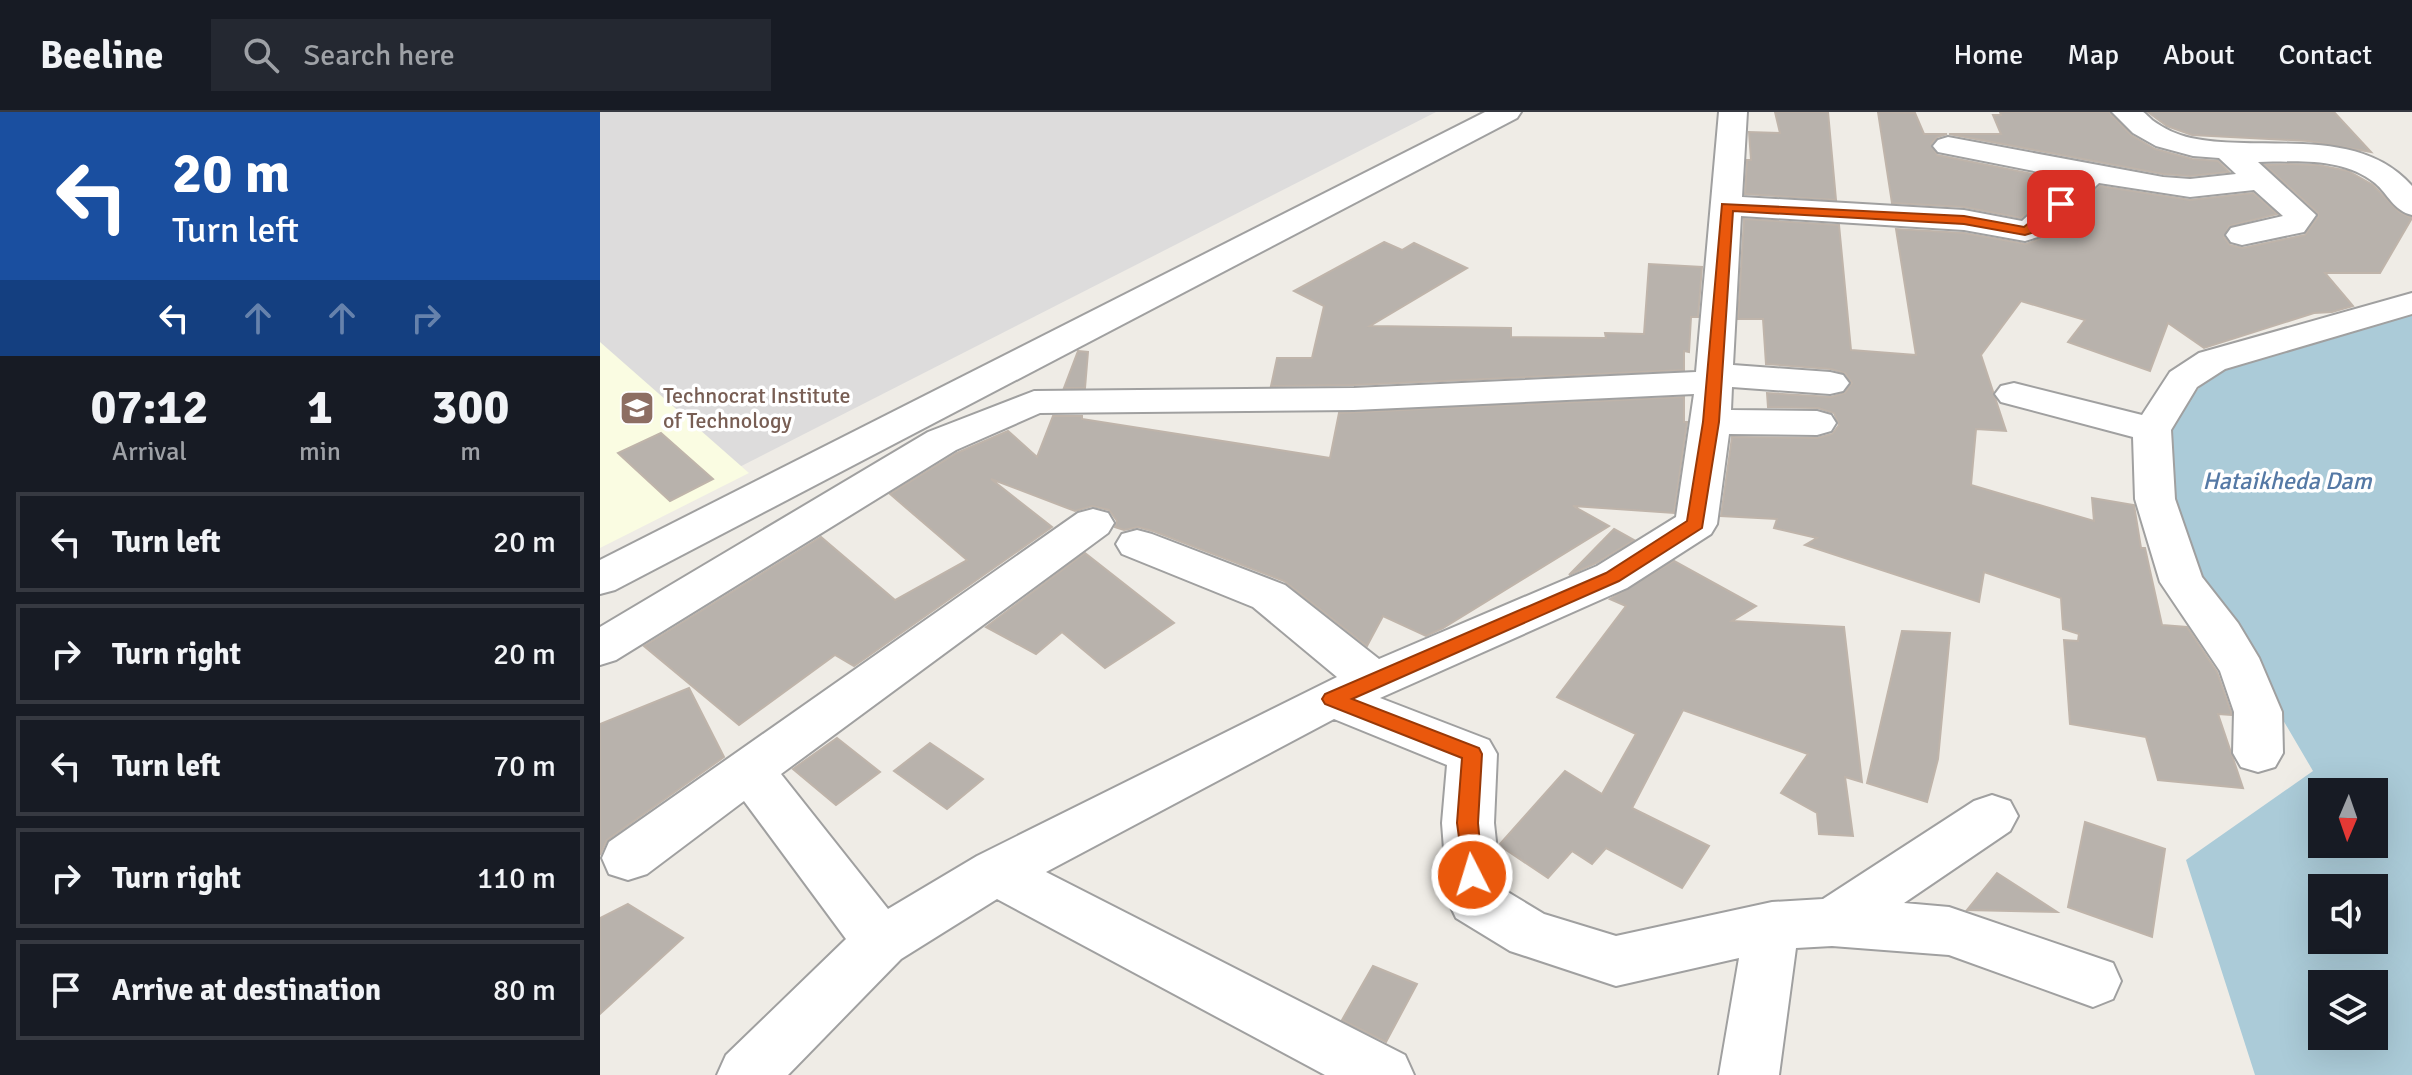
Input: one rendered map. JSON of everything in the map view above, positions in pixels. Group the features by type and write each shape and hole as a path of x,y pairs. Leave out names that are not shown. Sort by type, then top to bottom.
{"street":[{"path":"602,574 1507,112"},
{"path":"747,1075 881,942 996,872 1353,691 1612,577 1696,524 1713,393 1733,112"},
{"path":"2134,120 2166,140 2193,147 2227,150 2300,215 2293,225 2242,235"},
{"path":"2134,120 2138,181"},
{"path":"1948,146 2190,188 2261,180"},
{"path":"2231,153 2312,154 2352,159 2380,172 2412,206"},
{"path":"1727,206 1964,220 2025,231 2033,228 2093,172"},
{"path":"2258,753 2258,712 2243,670 2222,635 2182,582 2155,499 2152,430 2183,380 2212,361 2412,303"},
{"path":"600,648 942,441 1034,402 1713,393 1830,383"},
{"path":"1713,393 1817,423"},
{"path":"2014,394 2152,430"},
{"path":"628,858 1093,523"},
{"path":"1137,544 1269,596 1353,691 1472,754 1468,823 1475,901 1529,934 1616,961 1772,926 1832,922 1949,931 2093,981"},
{"path":"750,771 881,942"},
{"path":"1832,922 1992,816"},
{"path":"996,872 1384,1075"},
{"path":"1749,1075 1772,926"}],"shaded area":[{"path":"600,112 1436,112 600,538"},
{"name":"Technocrat Institute of Technology","path":"600,342 749,473 600,548"}],"water":[{"name":"Hataikheda Dam","path":"2412,309 2412,1075 2255,1075 2186,860 2313,771 2165,519 2158,442 2211,372"}],"building":[{"path":"1775,112 1828,112 1836,200 1745,194 1747,160 1751,160 1749,132 1780,133"},
{"path":"1878,112 1915,113 1924,134 1947,134 1937,137 1931,144 1937,155 2063,180 2021,218 1964,207 1892,203"},
{"path":"2000,112 2109,112 2131,135 2155,149 2192,159 2218,161 2229,172 2190,176 2163,174 1949,134 2001,134 1993,115 2001,115"},
{"path":"2148,112 2334,112 2371,152 2308,141 2192,135 2167,126"},
{"path":"2265,165 2318,165 2348,171 2373,185 2399,212 2412,218 2380,273 2325,273 2353,306 2314,313 2204,348 2168,323 2150,371 2068,342 2085,320 2021,301 1981,355 2006,431 1976,429 1971,485 2094,521 2092,498 2134,505 2141,548 2145,548 2162,625 2187,627 2217,672 2231,712 2231,715 2218,714 2243,788 2158,780 2146,737 2070,724 2064,640 2078,641 2079,634 2063,629 2061,598 1984,572 1979,602 1805,545 1817,538 1774,528 1777,519 1721,516 1732,437 1817,438 1832,434 1839,425 1834,413 1818,408 1768,407 1767,393 1831,397 1845,393 1852,383 1845,373 1831,369 1766,364 1763,319 1738,319 1744,219 1839,225 1851,350 1916,355 1896,229 1964,233 2026,244 2046,237 2100,186 2190,200 2253,193 2277,214 2229,226 2224,237 2230,245 2243,248 2305,235 2318,217 2318,213"},
{"path":"1384,242 1402,250 1414,243 1467,268 1370,326 1511,328 1511,337 1606,338 1605,333 1644,334 1649,264 1702,267 1698,317 1691,317 1689,352 1684,351 1684,370 1271,386 1277,358 1312,358 1324,306 1294,291"},
{"path":"1078,351 1088,352 1085,388 1064,388"},
{"path":"1684,397 1684,422 1687,422 1674,513 1573,506 1609,526 1426,636 1383,616 1367,646 1284,581 1153,531 1138,527 1124,530 1115,527 1117,521 1109,510 1092,506 1075,511 991,479 1052,527 854,666 835,655 739,725 644,646 821,537 895,600 967,560 890,494 957,453 1008,431 1037,457 1053,416 1082,416 1082,419 1330,458 1339,413"},
{"path":"661,433 713,479 670,501 618,453"},
{"path":"1614,529 1634,540 1569,575"},
{"path":"1085,553 1174,623 1105,668 1062,632 1036,654 986,627"},
{"path":"1674,561 1756,606 1732,621 1844,627 1862,782 1845,777 1853,836 1819,834 1817,813 1781,793 1808,754 1683,710 1632,808 1709,846 1682,888 1606,848 1592,864 1572,851 1548,878 1499,845 1565,771 1602,794 1636,734 1557,697 1626,606 1610,599"},
{"path":"1902,631 1950,633 1938,759 1927,802 1867,783"},
{"path":"689,688 724,757 607,840 600,855 600,724"},
{"path":"837,738 880,772 836,805 793,769"},
{"path":"930,743 983,779 947,809 894,771"},
{"path":"2085,822 2165,849 2152,937 2068,907"},
{"path":"1997,873 2057,912 1967,910"},
{"path":"628,904 683,938 600,1014 600,918"},
{"path":"1373,966 1417,984 1386,1042 1342,1020"}],"place":[{"name":"Technocrat Institute of Technology","path":"637,408"}],"route":[{"path":"1472,875 1468,823 1472,754 1332,699 1612,577 1696,524 1711,422 1727,206 1964,220 2025,231 2033,228 2061,204"}]}
